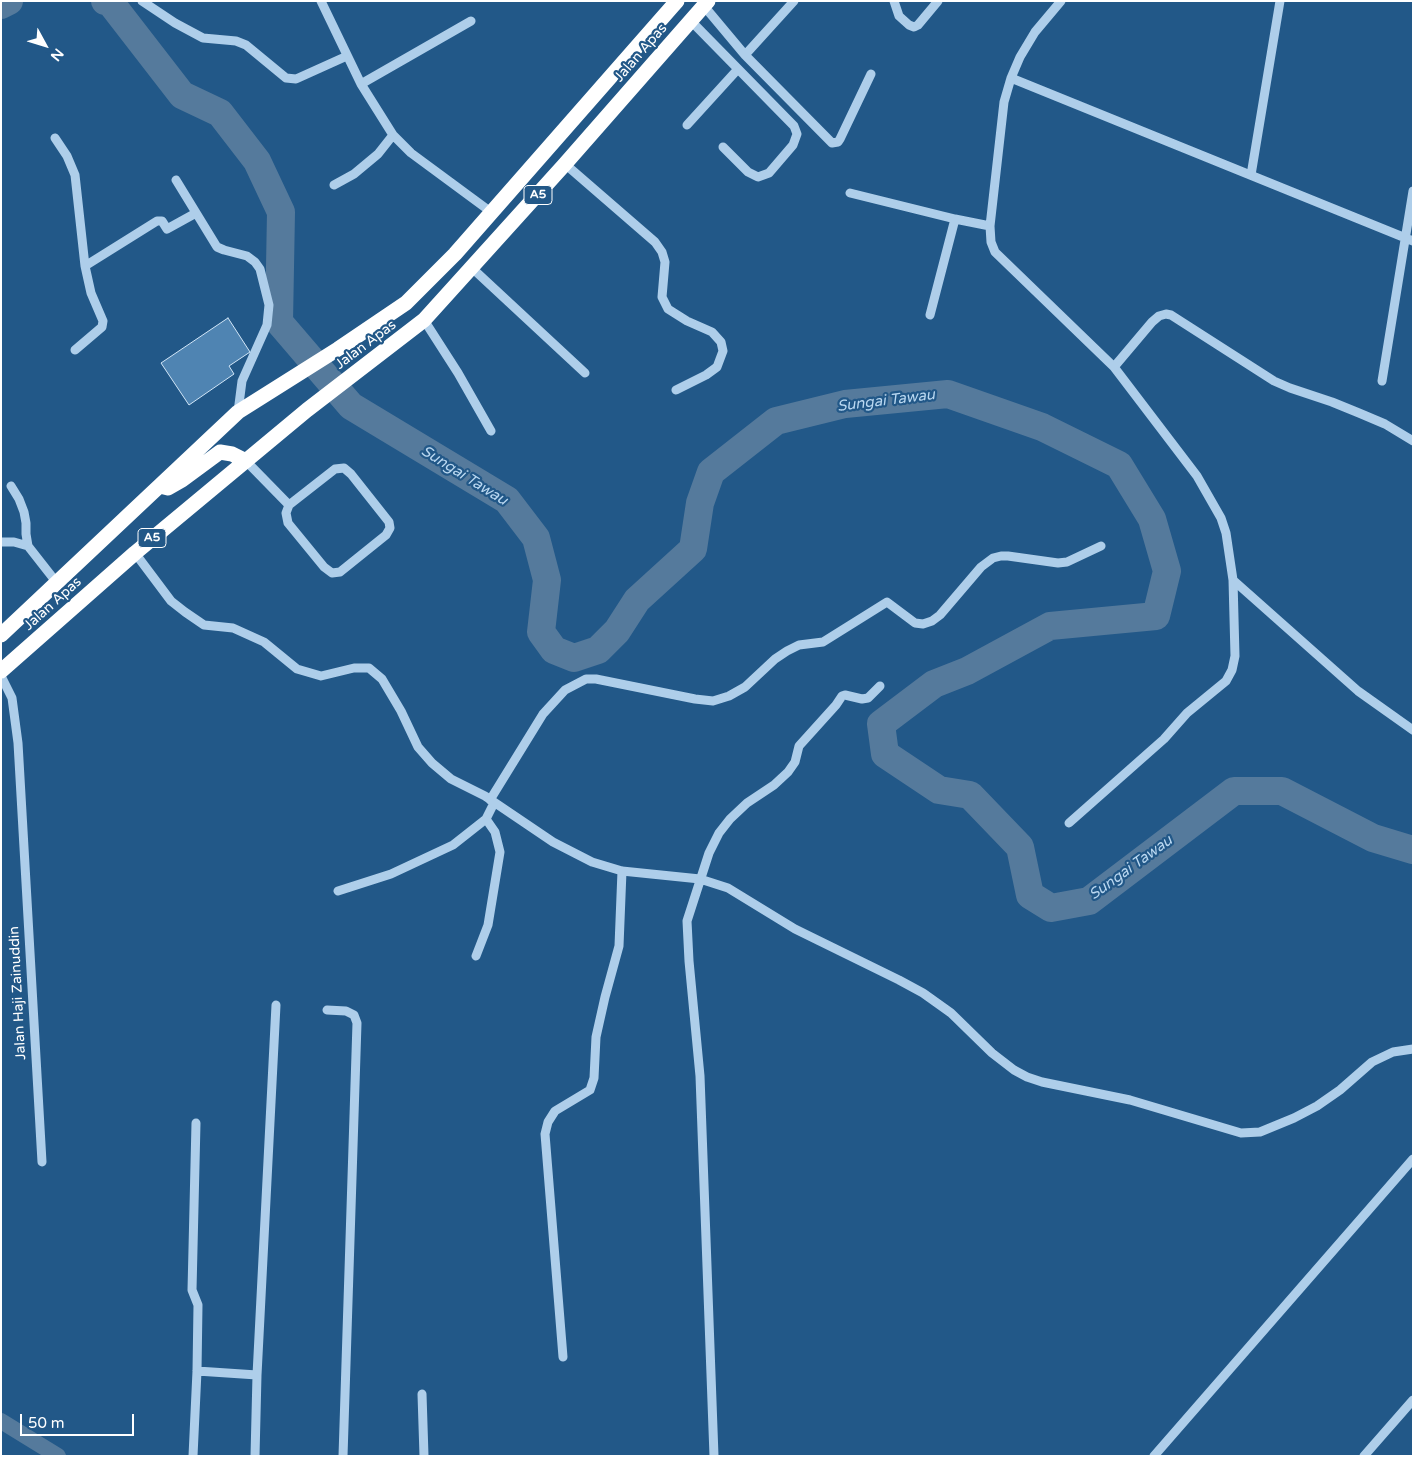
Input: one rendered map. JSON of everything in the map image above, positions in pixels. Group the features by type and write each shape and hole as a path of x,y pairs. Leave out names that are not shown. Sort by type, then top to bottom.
{"highway":[{"name":"Jalan Apas","path":"1,635 238,412 338,349 406,303 455,254 677,1"},
{"name":"Jalan Apas","path":"1,672 134,553 307,410 424,320 706,4"},
{"path":"491,212 498,213 510,210 548,183"},
{"path":"160,486 168,488 220,452 232,454 246,461"}],"street":[{"path":"142,1 175,23 203,38 236,41 246,45 286,78 296,79 347,56"},
{"path":"320,1 361,84 393,135 411,154 491,212"},
{"path":"745,55 794,1"},
{"path":"894,1 899,16 914,27 918,25 938,1"},
{"path":"1061,1 1036,32 1020,56 1004,102 990,226 991,242 995,252 1114,367 1197,476 1213,503 1226,533 1234,580 1235,656 1232,670 1226,681 1186,713 1164,739 1069,823"},
{"path":"1251,175 1280,1"},
{"path":"706,4 745,55 832,143 838,142 840,139 871,74"},
{"path":"361,84 471,21"},
{"path":"691,21 794,126 797,134 793,145 781,159 768,173 758,177 748,172 723,148"},
{"path":"687,125 738,69"},
{"path":"1011,78 1409,239"},
{"path":"334,185 354,174 378,154 393,135"},
{"path":"55,138 67,156 75,176 84,266 91,293 103,321 102,327 75,350"},
{"path":"565,164 655,242 666,262 662,297 668,309 687,321 712,332 721,342 723,351 716,366 706,375 676,390"},
{"path":"176,180 217,247 247,256 260,269 269,305 267,325 242,381 238,412"},
{"path":"1382,380 1409,239 1413,191"},
{"path":"850,193 990,226"},
{"path":"84,266 158,221 162,221 167,229 196,213"},
{"path":"930,315 955,219"},
{"path":"472,268 585,373"},
{"path":"1114,367 1152,322 1159,316 1171,315 1274,381 1385,424 1413,441"},
{"path":"424,320 458,373 491,431"},
{"path":"246,461 289,506"},
{"path":"344,468 351,474 389,522 390,528 386,535 340,572 332,573 324,567 288,523 286,513 289,506 335,469 344,468"},
{"path":"11,486 24,512 28,546 57,583"},
{"path":"1,542 14,542 28,546"},
{"path":"338,891 391,874 453,845 486,819 492,801 543,714 565,690 586,679 596,679 713,701 730,696 745,687 775,659 787,651 799,645 823,642 887,602 915,623 923,624 932,621 940,615 981,567 993,558 1008,556 1058,563 1067,562 1101,546"},
{"path":"134,553 171,601 204,625 233,628 264,642 297,669 313,674 321,676 354,668 368,668 382,679 401,711 418,747 432,763 451,779 492,801 553,842 592,862 622,871 700,879 728,888 795,929 923,993 951,1013 992,1053 1014,1070 1027,1077 1042,1082 1130,1100 1241,1133 1260,1132 1317,1106 1340,1090 1372,1062 1392,1052 1413,1049"},
{"path":"1234,580 1358,691 1413,730"},
{"name":"Jalan Haji Zainuddin","path":"1,676 12,698 18,743 42,1162"},
{"path":"714,1456 700,1076 687,921 713,842 730,819 788,772 795,762 799,746 842,696 868,698 880,686"},
{"path":"476,956 488,925 500,852 495,832 486,819"},
{"path":"562,1356 545,1134 548,1122 556,1111 590,1090 594,1078 596,1037 619,946 622,871"},
{"path":"255,1456 257,1374 276,1005"},
{"path":"328,1010 346,1011 354,1015 357,1023 343,1456"},
{"path":"193,1456 198,1305 192,1290 196,1123"},
{"path":"1154,1456 1413,1159"},
{"path":"197,1371 257,1374"},
{"path":"422,1394 424,1456"},
{"path":"1364,1456 1413,1400"}],"building":[{"path":"228,318 250,352 229,366 234,374 189,405 161,363"}],"waterway":[{"name":"Sungai Tawau","path":"1,5 9,1"},
{"name":"Sungai Tawau","path":"105,1 110,2 182,95 220,113 257,161 281,212 279,322 351,406 507,500 536,538 547,580 541,632 554,650 574,658 598,650 617,631 637,600 693,549 700,503 711,472 776,421 845,404 948,394 1042,427 1119,465 1152,519 1167,571 1156,616 1050,626 967,671 934,684 881,724 885,754 939,790 970,795 1020,847 1030,895 1051,908 1089,901 1234,791 1282,791 1373,838 1413,850"},
{"path":"1,1421 58,1456"}]}
